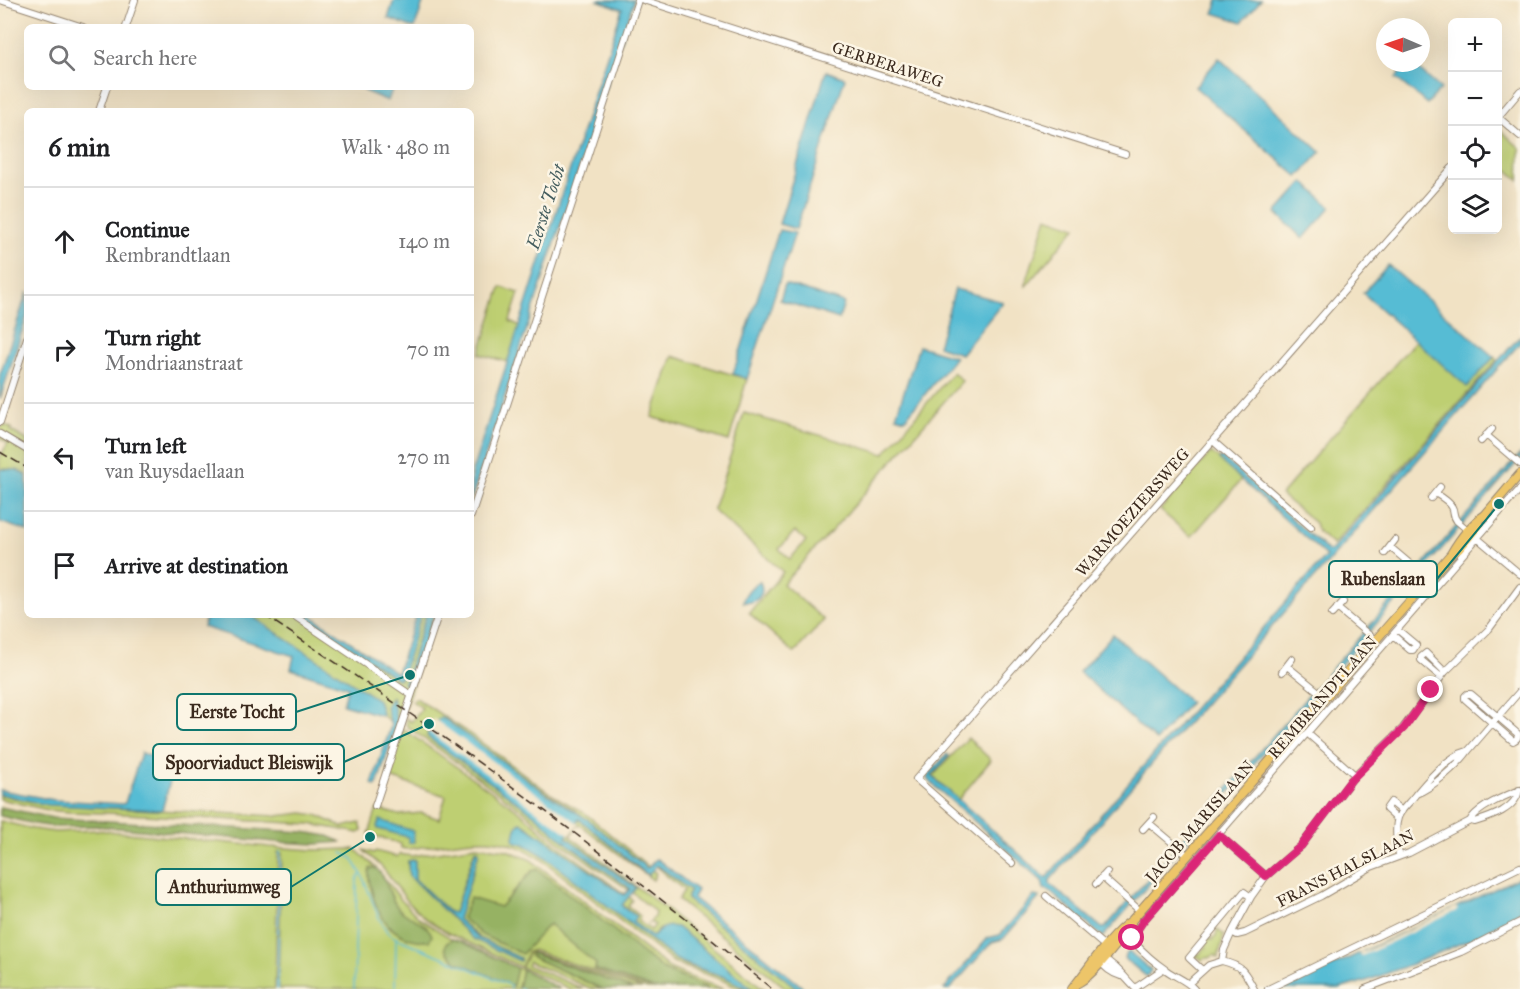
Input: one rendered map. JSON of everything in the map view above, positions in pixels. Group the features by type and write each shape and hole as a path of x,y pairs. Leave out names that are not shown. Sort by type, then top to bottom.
{"main road":[{"name":"JACOB MARISLAAN","path":"1074,986 1130,927 1136,907 1182,850 1302,727 1322,695 1425,577 1471,532 1479,519 1520,474"}],"street":[{"path":"0,0 74,24"},
{"path":"127,24 135,0"},
{"path":"474,507 638,0"},
{"name":"GERBERAWEG","path":"643,0 1125,154"},
{"path":"100,108 106,90"},
{"path":"1502,111 1520,91"},
{"path":"1502,121 1520,136"},
{"name":"WARMOEZIERSWEG","path":"1012,863 916,779 1448,173"},
{"path":"0,422 24,347"},
{"path":"1481,441 1492,429"},
{"path":"0,434 24,448"},
{"path":"1486,435 1520,464"},
{"path":"1213,441 1311,527"},
{"name":"REMBRANDTLAAN","path":"1163,969 1133,941 1133,936 1143,921 1395,632 1471,532 1520,489"},
{"path":"1436,493 1453,508 1457,521 1520,574"},
{"path":"1385,553 1395,540"},
{"path":"1390,547 1425,577"},
{"path":"1222,961 1232,932 1251,897 1266,876 1301,846 1355,775 1404,728 1443,675 1489,629 1520,588"},
{"path":"1332,614 1343,602"},
{"path":"1337,608 1372,638"},
{"path":"297,618 411,695"},
{"path":"375,806 437,618"},
{"path":"1292,659 1284,669 1322,695"},
{"path":"1399,855 1397,819 1402,811 1437,771 1461,753 1468,751 1520,691"},
{"path":"1471,694 1498,716 1518,734 1516,740 1513,741 1492,723 1465,699 1465,696 1471,694"},
{"path":"1307,733 1355,775"},
{"name":"FRANS HALSLAAN","path":"1470,821 1472,816 1479,811 1520,790"},
{"name":"FRANS HALSLAAN","path":"1232,932 1245,933 1321,896 1371,867 1409,853 1470,821 1475,822 1503,810 1518,797 1520,790"},
{"path":"1397,819 1386,809 1391,802 1402,811"},
{"path":"1143,829 1154,816"},
{"path":"1149,823 1182,850"},
{"path":"1219,835 1266,876"},
{"path":"1268,989 1520,867"},
{"path":"1096,884 1104,875 1136,907"},
{"path":"1202,970 1189,958 1244,892 1251,897"},
{"path":"1046,896 1108,949"},
{"path":"1365,989 1461,952 1520,922"},
{"path":"1101,959 1114,974 1122,976 1135,989 1163,969 1192,986 1202,970 1222,961 1233,964 1245,972 1254,989"}],"green space":[{"path":"1502,132 1520,148 1519,180 1502,165"},
{"path":"1047,217 1076,227 1026,286 1026,283"},
{"path":"501,287 519,293 510,321 520,326 508,362 479,354"},
{"path":"1416,340 1467,386 1494,357 1497,360 1333,545 1318,532 1315,523 1281,495"},
{"path":"673,356 747,379 729,441 652,417"},
{"path":"953,372 962,381 783,584 824,620 794,653 749,613 783,572 713,510 744,413 884,454","holes":["795,531 806,541 790,559 779,549"]},
{"path":"3,424 24,438 24,474 17,470 0,469 0,457 8,443 0,438"},
{"path":"1211,452 1242,479 1191,537 1160,510"},
{"path":"255,618 307,618 395,678 400,679 420,618 425,618 403,683 410,682 432,618 434,618 398,729 394,705 386,706 390,721 383,716 378,700"},
{"path":"416,698 466,731 551,794 585,813 649,867 647,868 576,811 547,794 446,720 443,719 427,735 535,815 568,844 630,888 629,890 561,843 525,812 408,727 406,718 411,722 422,708 412,701"},
{"path":"403,729 519,811 561,847 626,895 521,822 514,841 543,855 675,959 729,979 746,989 735,987 673,962 540,858 522,848 489,840 474,840 405,849 401,848 401,844 369,834 377,809 399,815 422,813 439,819 446,796 387,777"},
{"path":"968,738 991,760 958,800 933,776"},
{"path":"0,794 22,800 93,807 277,816 303,813 316,815 343,827 360,823 362,830 359,833 310,824 48,810 0,799"},
{"path":"0,807 53,818 303,832 328,836 342,842 316,844 275,842 96,826 56,827 0,816"},
{"path":"579,819 648,875 652,870 656,873 653,880 579,824 570,836 662,906 764,989 753,989 677,927 660,929 652,936 633,922 636,916 622,905 628,896 632,900 628,906 640,916 638,921 651,930 655,925 650,922 648,924 655,912 632,892 635,888 565,837"},
{"path":"0,821 55,832 97,830 270,847 314,850 355,849 376,868 371,868 389,927 407,937 428,941 395,905 382,875 402,901 420,919 452,939 446,944 489,975 512,986 517,968 522,969 518,988 520,989 278,989 282,853 278,852 275,989 0,989"},
{"path":"476,846 507,850 531,860 669,968 723,989 710,989 664,970 533,870 500,907 549,924 596,964 595,969 654,989 647,989 533,950 528,952 521,967 448,933 426,919 409,903 382,867 363,850 397,857 399,854 412,856","holes":["475,850 478,850 458,919 481,939 520,958 520,961 470,936 409,876 408,861 414,860 416,881 450,913 454,913"]},
{"path":"656,865 690,890 687,899 798,989 787,989 678,900 684,890"},
{"path":"370,868 376,868 380,872 399,909 427,927 432,936 429,941 417,940 398,933 384,920 372,892"},
{"path":"537,869 664,970 710,989 654,989 595,969 596,964 549,924 522,954 482,935 462,918 470,898 500,907 533,870"},
{"path":"1217,929 1224,935 1218,958 1215,955 1202,960 1197,956 1193,960 1192,956 1197,951 1197,954 1200,954 1203,948 1206,948 1210,936 1210,940 1216,937"},
{"path":"452,939 517,968 513,986 457,962 445,948"},
{"path":"531,952 642,989 633,989 531,953 530,956 602,989 592,989 529,962 527,965 583,989 570,989 522,967"},
{"path":"531,953 633,989 602,989 530,956"},
{"path":"522,969 560,989 518,988"}],"water":[{"path":"394,0 424,0 416,24 403,24 388,18"},
{"path":"597,0 634,0 474,491 474,465 622,9"},
{"path":"1218,0 1261,0 1242,22 1214,13"},
{"path":"1219,58 1321,152 1298,177 1195,87"},
{"path":"826,71 845,78 796,229 779,224"},
{"path":"1401,72 1421,72 1441,89 1427,104 1396,78"},
{"path":"364,90 392,90 388,101"},
{"path":"1304,182 1331,207 1303,239 1276,213"},
{"path":"779,230 795,233 747,379 733,374"},
{"path":"1388,265 1494,357 1467,387 1363,293"},
{"path":"785,284 844,303 839,319 780,300"},
{"path":"955,289 1003,302 961,354 938,346"},
{"path":"24,301 24,325 0,399 0,375"},
{"path":"1520,336 1520,343 1050,880 1050,884 1102,928 1105,928 1520,454 1520,459 1103,937 1044,889 1042,881 928,780 927,776 947,754 949,756 932,776 1046,878 1326,556 1219,460 1222,457 1328,551 1331,551"},
{"path":"919,346 955,357 905,419 896,416"},
{"path":"0,469 17,470 24,474 24,530 0,522"},
{"path":"760,582 762,591 759,598 752,602 743,602 749,590"},
{"path":"205,618 255,618 378,700 383,716 343,704 348,687 291,669 294,656 203,627"},
{"path":"307,618 314,618 397,673 415,618 420,618 402,676 398,679"},
{"path":"425,618 432,618 412,678 407,686 403,683"},
{"path":"1113,634 1190,702 1156,741 1079,672"},
{"path":"392,697 397,725 375,786 372,784 391,726 386,706"},
{"path":"441,718 547,794 587,819 647,868 656,859 658,860 697,890 693,898 805,989 798,989 687,899 690,890 657,865 648,875 579,819 566,837 636,888 622,905 636,916 633,922 652,936 665,927 677,927 753,989 745,988 722,976 675,959 543,855 514,841 515,833 521,822 624,895 630,889 568,844 535,815 429,738 427,735 430,728"},
{"path":"141,753 175,764 162,810 48,805 0,794 0,790 54,800 123,804"},
{"path":"380,820 413,831 414,842 409,843 408,837 378,829"},
{"path":"476,849 479,852 458,919 478,938 520,958 520,961 473,939 409,876 408,861 415,860 415,879 449,912 454,913"},
{"path":"1520,877 1520,912 1471,939 1415,963 1339,989 1284,989"},
{"path":"1034,896 1039,897 1003,939 992,942 950,989 944,989 988,938 1000,935"},
{"path":"1129,952 1151,970 1148,975 1146,976 1124,958"}],"pier":[{"path":"434,719 579,824 570,835 426,730"},
{"path":"1456,907 1458,910 1371,952 1361,956 1359,953 1364,952"}],"waterway":[{"path":"277,989 280,851"},
{"path":"342,853 352,858 362,875 387,932 396,938 510,985 510,989"},
{"path":"354,989 357,880 361,875"},
{"path":"395,989 396,939"}],"railway":[{"path":"0,452 24,466"},
{"path":"268,618 395,703 523,795 649,890 772,989"}],"place":[{"name":"Rubenslaan","path":"1499,504"},
{"name":"Eerste Tocht","path":"410,675"},
{"name":"Spoorviaduct Bleiswijk","path":"429,724"},
{"name":"Anthuriumweg","path":"370,837"}],"route":[{"path":"1132,938 1143,921 1219,835 1266,876 1301,846 1355,775 1404,728 1431,690"}]}
